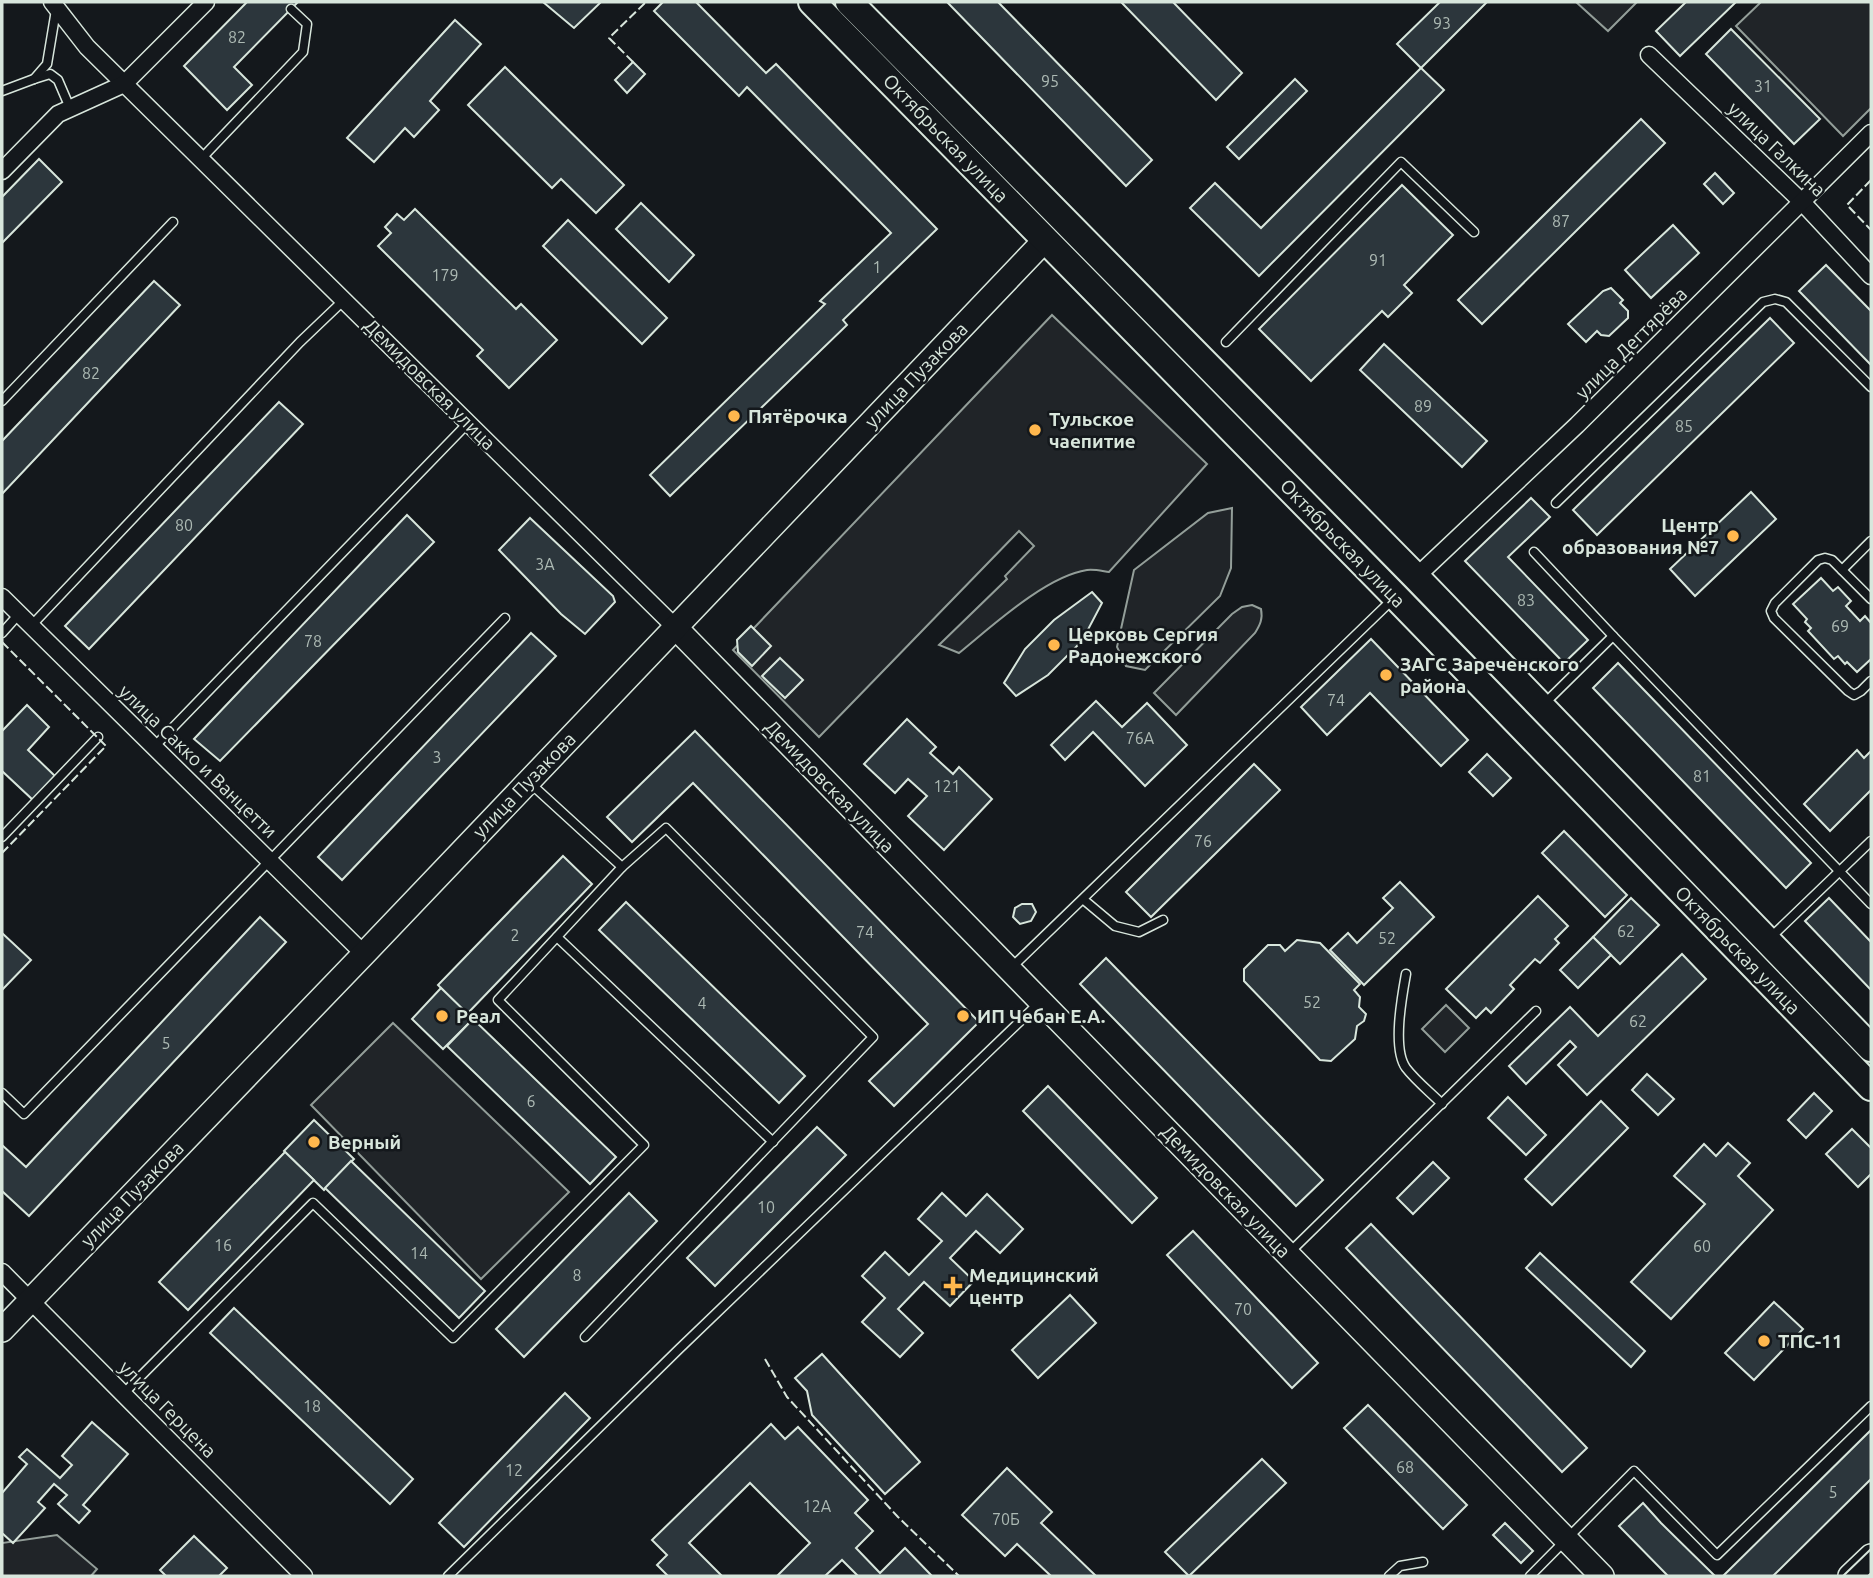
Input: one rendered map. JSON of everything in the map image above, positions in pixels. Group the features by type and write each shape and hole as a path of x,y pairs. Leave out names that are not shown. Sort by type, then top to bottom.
{"main road":[{"name":"Октябрьская улица","path":"812,2 1055,229"},
{"name":"Октябрьская улица","path":"852,3 1055,229 1395,596 1871,1087"},
{"name":"Октябрьская улица","path":"1089,264 1416,577 1871,1048"}],"street":[{"path":"2,171 58,114 124,84 206,2"},
{"name":"Демидовская улица","path":"54,5 87,47 675,627 1602,1576"},
{"name":"улица Галкина","path":"1650,55 1802,202 1871,276"},
{"name":"улица Дегтярёва","path":"1416,577 1577,425 1871,133"},
{"name":"улица Пузакова","path":"2,1330 1055,229"},
{"name":"улица Сакко и Ванцетти","path":"2,597 364,954"},
{"name":"улица Герцена","path":"2,1272 304,1576"},
{"path":"1850,1576 1871,1556"}],"lane":[{"path":"34,79 47,64 54,5"},
{"path":"201,159 303,52 307,24 291,9"},
{"path":"2,91 50,74 58,80 70,108"},
{"path":"1226,342 1402,162 1474,232"},
{"path":"2,401 173,222"},
{"path":"1556,503 1763,302 1774,299 1786,302 1871,387"},
{"path":"2,633 25,620 344,300"},
{"path":"154,747 469,422"},
{"path":"1842,570 1871,541"},
{"path":"1534,552 1871,904"},
{"path":"1871,599 1832,560 1825,558 1818,560 1775,603 1772,611 1774,618 1848,691 1854,695 1871,681"},
{"path":"1010,970 1395,596"},
{"path":"2,1093 24,1114 505,618"},
{"path":"1541,707 1613,636"},
{"path":"2,837 97,737"},
{"path":"528,781 622,867"},
{"path":"123,1394 313,1203 453,1338 644,1145 498,1000 622,867 666,828 873,1037 585,1337"},
{"path":"1767,941 1871,841"},
{"path":"1084,900 1115,926 1139,932 1163,920"},
{"path":"557,937 773,1142"},
{"path":"1406,974 1400,1007 1402,1058 1405,1067 1442,1104"},
{"path":"448,1576 688,1340 1040,1002"},
{"path":"1288,1254 1536,1012"},
{"path":"1530,1576 1634,1471 1717,1555 1871,1406"},
{"path":"1389,1576 1400,1566 1423,1562"}],"shaded area":[{"path":"1576,2 1637,2 1608,31"},
{"path":"1761,2 1871,2 1871,108 1843,136 1736,26"},
{"path":"1052,315 1207,464 1109,572 1087,570 1054,582 1020,604 959,653 939,645 1007,579 1005,576 1034,546 1019,531 819,737 733,650"},
{"path":"1232,508 1231,568 1220,596 1145,670 1126,666 1117,647 1134,570 1208,513"},
{"path":"1252,605 1261,609 1262,613 1255,633 1176,715 1154,693 1232,614 1242,607"},
{"path":"1446,1005 1469,1028 1445,1052 1422,1029"},
{"path":"393,1023 569,1192 481,1279 311,1105"},
{"path":"57,1535 97,1569 91,1576 2,1576 2,1543"}],"building":[{"path":"247,2 298,2 234,67 252,85 227,110 184,66"},
{"path":"543,2 601,2 574,28"},
{"path":"663,2 696,2 766,73 776,64 937,229 843,320 847,325 670,496 650,475 825,304 820,301 891,233 747,87 739,96 654,11"},
{"path":"947,2 998,2 1152,160 1126,186"},
{"path":"1121,2 1173,2 1242,73 1216,100"},
{"path":"1440,2 1487,2 1421,68 1397,44"},
{"path":"1686,2 1736,2 1680,56 1656,31"},
{"path":"455,20 481,44 430,101 439,110 414,137 405,128 374,162 347,138"},
{"path":"1731,29 1820,119 1794,144 1706,54"},
{"path":"633,62 645,74 627,93 615,80"},
{"path":"505,67 624,185 596,213 561,179 552,188 468,105"},
{"path":"1421,68 1444,90 1259,276 1190,208 1215,183 1261,228"},
{"path":"1295,79 1307,91 1239,159 1227,147"},
{"path":"1641,119 1665,143 1482,324 1458,300"},
{"path":"39,159 62,182 2,243 2,197"},
{"path":"1715,173 1734,193 1723,204 1704,184"},
{"path":"1402,185 1453,235 1404,285 1412,293 1388,317 1382,311 1311,381 1259,329"},
{"path":"641,203 694,255 669,282 616,229"},
{"path":"415,209 516,309 521,304 557,340 509,388 477,356 483,350 378,246 391,233 385,227 397,214 404,220"},
{"path":"568,220 667,318 642,344 543,246"},
{"path":"1673,225 1699,253 1651,298 1625,270"},
{"path":"1826,265 1871,311 1871,365 1799,291"},
{"path":"154,281 180,305 2,494 2,441"},
{"path":"1611,288 1623,300 1620,303 1628,311 1628,318 1609,336 1601,335 1597,331 1586,342 1568,324 1603,291"},
{"path":"1770,318 1794,343 1597,535 1573,510"},
{"path":"1384,344 1487,441 1462,467 1360,370"},
{"path":"279,402 303,424 89,649 65,626"},
{"path":"1751,492 1776,519 1695,596 1670,569"},
{"path":"1531,498 1550,517 1508,557 1588,640 1564,663 1465,561"},
{"path":"407,515 434,542 220,761 194,739"},
{"path":"530,518 613,596 615,602 585,634 561,614 499,550"},
{"path":"1821,578 1833,591 1838,587 1851,601 1846,606 1860,621 1865,616 1871,623 1871,659 1857,672 1838,656 1834,659 1808,631 1811,628 1805,622 1807,619 1793,604"},
{"name":"Церковь Сергия Радонежского","path":"1092,592 1102,603 1082,641 1048,675 1016,696 1004,683 1025,649 1054,620"},
{"path":"751,626 771,646 752,666 738,652 737,640"},
{"path":"531,633 556,656 342,880 318,857"},
{"path":"1371,639 1468,740 1441,766 1370,693 1327,735 1301,707"},
{"path":"780,658 803,680 785,698 762,676"},
{"path":"1618,663 1811,863 1786,888 1593,688"},
{"path":"1096,701 1122,727 1147,703 1187,745 1145,786 1093,732 1065,760 1051,745"},
{"path":"27,705 49,727 28,750 56,777 33,800 2,773 2,729"},
{"path":"907,719 936,747 930,753 953,774 959,767 992,799 944,850 908,816 927,796 908,779 895,793 864,764"},
{"path":"695,731 979,1022 894,1106 869,1081 928,1024 693,783 632,842 607,817"},
{"path":"1857,750 1864,758 1871,751 1871,790 1830,831 1804,804"},
{"path":"1487,754 1511,778 1493,796 1469,772"},
{"path":"1254,764 1280,790 1151,917 1126,892"},
{"path":"1564,831 1627,895 1605,917 1542,853"},
{"path":"563,856 592,884 467,1014 438,985"},
{"path":"1400,882 1434,917 1364,985 1330,950 1348,933 1357,943 1393,908 1383,898"},
{"path":"1538,896 1568,926 1555,939 1559,943 1540,963 1535,959 1510,985 1514,989 1491,1013 1486,1008 1476,1018 1446,989"},
{"path":"1631,898 1659,925 1620,964 1593,937"},
{"path":"1829,898 1871,942 1871,990 1805,921"},
{"path":"626,902 805,1076 779,1103 599,930"},
{"path":"1022,904 1032,904 1036,912 1031,921 1020,924 1013,917 1015,908"},
{"path":"260,917 286,942 29,1216 2,1191 2,1145 26,1167"},
{"path":"2,933 31,960 2,990"},
{"path":"1593,937 1611,955 1578,988 1560,970"},
{"path":"1297,940 1320,943 1360,984 1354,990 1360,997 1359,1007 1366,1014 1364,1021 1357,1026 1355,1039 1331,1061 1320,1060 1244,981 1244,969 1268,945 1280,945 1285,951"},
{"path":"1682,954 1706,979 1587,1095 1558,1065 1576,1047 1570,1041 1526,1084 1509,1066 1570,1007 1598,1036"},
{"path":"1106,958 1323,1180 1296,1206 1080,984"},
{"name":"Реал","path":"441,988 473,1019 443,1049 412,1019"},
{"path":"473,1019 616,1157 590,1184 447,1046"},
{"path":"1647,1074 1674,1099 1658,1115 1632,1090"},
{"path":"1048,1086 1157,1198 1132,1223 1023,1111"},
{"path":"1814,1093 1832,1111 1806,1138 1788,1120"},
{"path":"1508,1097 1546,1135 1526,1155 1488,1118"},
{"path":"1601,1101 1628,1128 1552,1205 1525,1179"},
{"path":"314,1120 354,1159 324,1190 284,1151"},
{"path":"817,1127 846,1155 715,1286 687,1258"},
{"path":"1852,1129 1871,1148 1871,1174 1858,1187 1826,1154"},
{"path":"1728,1143 1750,1163 1738,1176 1773,1210 1671,1319 1631,1282 1705,1204 1674,1176 1704,1144 1716,1156"},
{"path":"285,1152 314,1180 188,1310 159,1282"},
{"path":"351,1161 485,1291 459,1318 325,1188"},
{"path":"1433,1162 1449,1178 1413,1214 1397,1198"},
{"path":"629,1193 657,1221 524,1357 496,1329"},
{"path":"942,1193 966,1216 987,1194 1023,1229 1000,1253 976,1231 950,1258 974,1281 950,1306 924,1282 898,1309 923,1333 900,1357 862,1322 885,1298 862,1276 885,1252 909,1275 942,1241 918,1219"},
{"path":"1371,1224 1587,1448 1562,1472 1346,1248"},
{"path":"1193,1231 1318,1363 1292,1388 1167,1255"},
{"path":"1540,1253 1645,1351 1631,1367 1526,1268"},
{"path":"1070,1295 1096,1323 1038,1378 1012,1350"},
{"name":"ТПС-11","path":"1774,1302 1803,1329 1754,1380 1725,1353"},
{"path":"234,1308 413,1479 390,1504 210,1333"},
{"path":"822,1354 920,1462 885,1494 812,1415 807,1391 795,1378"},
{"path":"565,1393 590,1418 464,1547 439,1523"},
{"path":"1368,1405 1467,1505 1443,1529 1344,1428"},
{"path":"92,1422 128,1454 83,1505 90,1511 79,1523 58,1504 67,1495 54,1484 38,1502 45,1508 13,1543 2,1533 2,1493 27,1464 19,1457 27,1449 60,1478 72,1465 62,1456"},
{"path":"771,1424 785,1439 798,1427 868,1500 855,1513 873,1531 856,1548 880,1573 905,1548 932,1576 858,1576 842,1560 825,1576 777,1576 810,1543 750,1483 689,1543 722,1576 668,1576 657,1565 667,1555 652,1540"},
{"path":"1871,1430 1871,1479 1773,1576 1723,1576"},
{"path":"1262,1459 1286,1483 1189,1576 1165,1552"},
{"path":"1007,1468 1052,1512 1041,1523 1096,1576 1051,1576 1017,1544 1005,1556 962,1515"},
{"path":"1643,1503 1715,1576 1668,1576 1619,1526"},
{"path":"1505,1523 1533,1551 1521,1563 1493,1535"},
{"path":"194,1536 227,1568 219,1576 166,1576 160,1570"}],"tram line":[{"path":"1843,1576 1871,1549"}],"fence":[{"path":"633,62 609,38 646,2"},
{"path":"1871,180 1847,205 1871,230"},
{"path":"2,642 106,746 2,853"},
{"path":"765,1359 787,1397 898,1517 959,1576"}],"place":[{"name":"Пятёрочка","path":"734,416"},
{"name":"Тульское чаепитие","path":"1035,430"},
{"name":"Центр образования №7","path":"1733,536"},
{"name":"Церковь Сергия Радонежского","path":"1054,645"},
{"name":"ЗАГС Зареченского района","path":"1386,675"},
{"name":"Реал","path":"442,1016"},
{"name":"ИП Чебан Е.А.","path":"963,1016"},
{"name":"Верный","path":"314,1142"},
{"name":"Медицинский центр","path":"953,1286"},
{"name":"ТПС-11","path":"1764,1341"}]}
